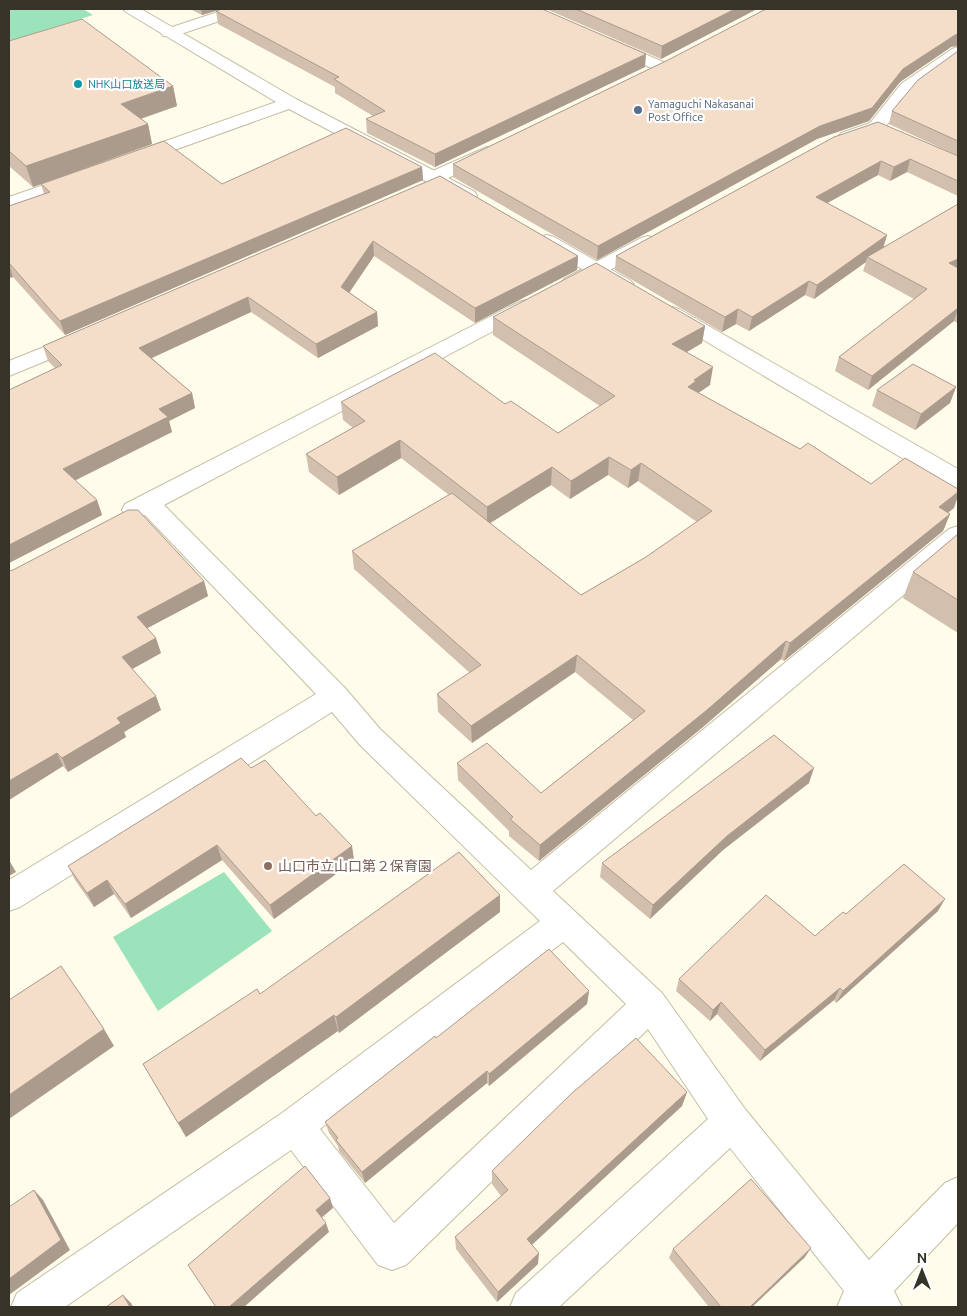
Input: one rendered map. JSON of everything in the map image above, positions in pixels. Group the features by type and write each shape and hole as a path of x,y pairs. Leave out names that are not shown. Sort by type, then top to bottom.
{"street":[{"path":"131,9 290,103 439,179 485,206"},
{"path":"169,32 241,9"},
{"path":"592,36 662,67"},
{"path":"833,142 884,130 906,88 958,52"},
{"path":"645,75 679,58"},
{"path":"121,163 290,103"},
{"path":"415,193 500,146"},
{"path":"9,203 93,173"},
{"path":"528,230 958,480"},
{"path":"113,521 597,270 667,231"},
{"path":"9,370 98,331"},
{"path":"148,502 335,696 370,737 650,1004 732,1122 869,1302 958,1196"},
{"path":"532,890 958,536"},
{"path":"9,897 335,696"},
{"path":"31,1307 295,1126 564,922"},
{"path":"295,1126 392,1251 650,1004"},
{"path":"530,1307 732,1122"}],"green space":[{"path":"9,9 83,9 93,15 9,41"},
{"path":"224,872 272,931 158,1011 113,937"}],"building":[{"path":"222,9 542,9 646,54 435,154 366,119 385,111 334,79 339,77 216,11"},
{"path":"576,9 735,9 662,46"},
{"path":"766,9 958,9 958,34 903,69 872,108 820,126 598,246 453,164 670,59"},
{"name":"NHK山口放送局","path":"82,19 173,86 121,104 148,124 26,166 9,151 9,41"},
{"path":"958,51 958,141 892,111 918,80"},
{"path":"878,122 958,156 958,181 910,159 894,167 881,161 816,197 887,235 817,285 809,281 752,317 738,309 725,317 616,256 834,137"},
{"path":"346,128 422,167 60,321 9,263 9,206 50,192 41,184 164,141 222,184"},
{"path":"440,176 578,256 475,308 373,241 341,287 377,312 316,344 248,297 139,348 192,393 159,409 168,417 63,469 97,500 9,545 9,390 62,365 43,346"},
{"path":"958,204 958,259 949,263 958,268 958,308 872,376 839,357 927,289 867,257"},
{"path":"596,263 705,326 672,344 713,367 694,380 696,381 688,387 800,449 808,443 871,484 905,458 958,489 958,492 939,507 950,514 790,643 786,641 707,710 540,845 510,819 513,817 457,763 487,743 541,793 645,711 577,655 471,726 437,694 481,665 352,551 452,493 581,595 646,557 712,511 641,463 631,470 609,457 571,481 552,467 487,507 400,440 337,477 306,454 365,421 341,402 435,353 505,404 511,401 558,433 615,396 493,317"},
{"path":"913,364 956,387 921,414 877,390"},
{"path":"128,510 138,510 204,581 137,617 156,638 122,657 156,696 117,718 121,723 62,758 57,753 9,781 9,571"},
{"path":"958,534 958,600 913,572"},
{"path":"774,735 814,768 727,836 653,905 602,863"},
{"path":"241,758 251,768 265,760 316,816 320,813 352,846 270,905 217,845 125,904 107,880 87,893 68,866"},
{"path":"459,852 500,895 336,1017 334,1015 178,1123 143,1064 257,989 260,994"},
{"path":"904,864 945,899 843,991 840,988 765,1050 721,1002 713,1010 679,979 766,895 815,936 843,912 846,914"},
{"path":"549,949 589,991 489,1074 487,1071 362,1172 336,1140 338,1138 325,1122"},
{"path":"61,966 104,1029 9,1095 9,1000"},
{"path":"636,1038 687,1092 527,1239 539,1253 498,1292 455,1237 508,1190 492,1171 571,1094"},
{"path":"305,1166 330,1198 316,1210 326,1223 229,1307 216,1307 188,1265"},
{"path":"751,1179 811,1248 750,1307 721,1307 673,1249"},
{"path":"34,1190 61,1240 9,1279 9,1207"},
{"path":"123,1295 130,1307 106,1307"}],"place":[{"name":"NHK山口放送局","path":"78,84"},
{"name":"Yamaguchi Nakasanai Post Office","path":"638,110"},
{"name":"山口市立山口第２保育園","path":"268,866"}]}
